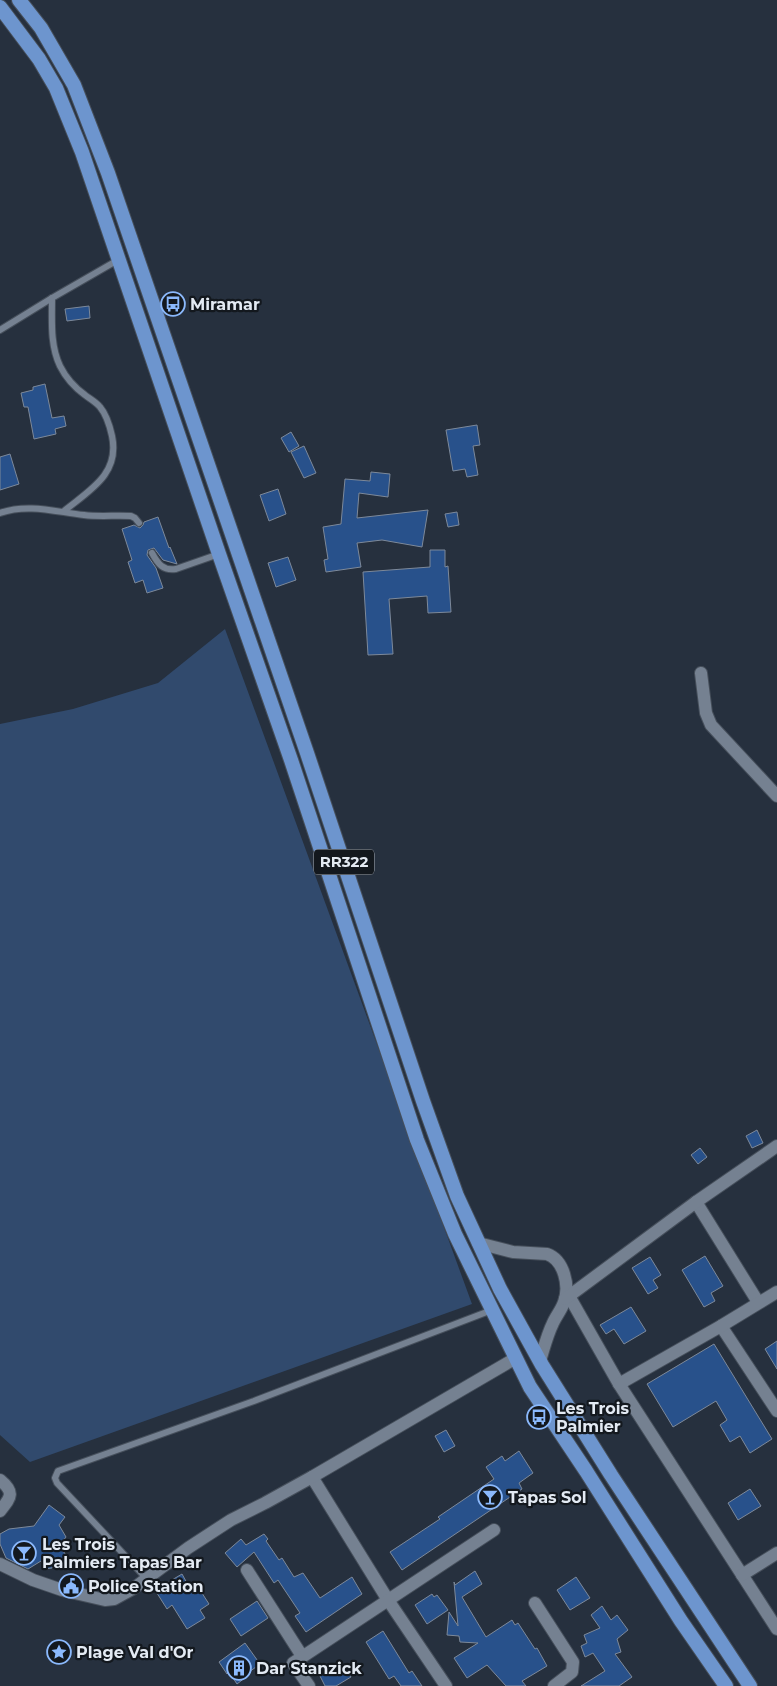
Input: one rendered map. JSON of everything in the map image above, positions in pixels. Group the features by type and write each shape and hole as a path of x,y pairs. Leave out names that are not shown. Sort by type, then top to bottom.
{"main road":[{"name":"RR322","path":"19,0 41,28 74,85 108,173 307,753 442,1157 457,1196 500,1289 540,1361 616,1482 750,1686"},
{"name":"RR322","path":"0,7 39,58 56,88 79,144 291,760 417,1140 455,1234 530,1387 597,1487 681,1621 726,1686"}],"street":[{"path":"700,672 706,713 711,725 777,796"},
{"path":"540,1361 552,1325 567,1297 696,1202 777,1146"},
{"path":"696,1202 758,1302"},
{"path":"478,1243 513,1252 547,1254 553,1256 559,1262 566,1284 567,1297 620,1384 777,1629"},
{"path":"620,1384 777,1292"},
{"path":"721,1326 777,1411"},
{"path":"0,1564 33,1580 62,1590 105,1600 114,1599 231,1520 312,1477 516,1358"},
{"path":"312,1477 388,1600 446,1686"},
{"path":"0,1480 7,1486 10,1494 0,1512"},
{"path":"309,1686 292,1663 494,1530"},
{"path":"742,1575 777,1553"},
{"path":"247,1570 302,1656"},
{"path":"535,1603 573,1662 572,1672 554,1686"}],"lane":[{"path":"0,330 120,260"},
{"path":"52,298 52,338 55,354 60,366 76,388 100,408 110,431 113,444 112,462 105,475 96,485 64,511"},
{"path":"0,513 7,510 44,508 85,515 131,516 139,523"},
{"path":"152,553 158,564 170,570 219,554"},
{"path":"146,1578 58,1483 55,1478 58,1471 254,1401 492,1310"}],"shaded area":[{"path":"225,629 472,1304 30,1462 0,1435 0,724 73,709 158,683"}],"building":[{"path":"89,306 90,318 67,321 65,309"},
{"path":"45,384 52,418 64,416 66,426 55,429 56,434 34,439 28,407 24,407 21,393"},
{"path":"477,425 480,445 473,446 478,475 467,477 465,469 453,471 446,430"},
{"path":"291,432 299,446 289,452 281,438"},
{"path":"304,446 316,473 304,478 291,452"},
{"path":"10,454 19,484 0,490 0,457"},
{"path":"371,472 390,474 388,497 359,493 357,518 428,510 422,547 382,540 357,543 361,567 326,572 324,560 328,559 323,527 341,524 345,479 370,481"},
{"path":"278,489 286,514 269,521 260,495"},
{"path":"457,512 459,525 448,527 445,514"},
{"path":"158,517 177,564 163,560 154,548 148,550 147,555 156,568 163,588 147,593 143,580 135,583 128,562 132,560 122,529 134,525 140,528 144,522"},
{"path":"430,550 445,550 445,567 448,566 451,612 428,613 427,596 389,599 393,654 368,655 363,572 430,567"},
{"path":"288,557 296,580 276,587 268,563"},
{"path":"757,1130 763,1143 752,1148 746,1136"},
{"path":"700,1148 707,1157 698,1164 691,1155"},
{"path":"705,1256 723,1286 711,1293 715,1301 704,1307 682,1270"},
{"path":"650,1257 661,1275 653,1280 658,1288 648,1294 632,1268"},
{"path":"631,1307 646,1331 624,1344 614,1329 606,1334 600,1325"},
{"path":"777,1341 777,1369 765,1349"},
{"path":"714,1344 772,1439 750,1453 740,1436 730,1442 720,1425 727,1420 716,1401 673,1427 647,1384"},
{"path":"446,1430 455,1446 444,1452 435,1436"},
{"path":"519,1451 533,1473 519,1483 522,1489 402,1570 390,1552 440,1519 438,1517 494,1479 486,1467 502,1456 505,1461"},
{"path":"750,1489 761,1506 738,1520 728,1503"},
{"path":"49,1505 65,1517 59,1525 66,1537 58,1548 65,1553 61,1563 57,1561 52,1568 45,1569 41,1561 28,1569 6,1558 0,1544 0,1534 9,1529 34,1526"},
{"path":"264,1534 268,1539 266,1541 279,1560 282,1558 294,1577 303,1573 320,1598 352,1577 362,1594 306,1632 295,1616 300,1613 278,1580 274,1583 254,1552 237,1567 225,1553 241,1539 246,1545"},
{"path":"475,1571 482,1584 462,1597 486,1637 512,1620 515,1625 518,1623 535,1649 537,1648 547,1666 522,1681 526,1686 506,1686 487,1665 467,1678 454,1658 478,1643 460,1642 459,1636 447,1635 449,1612 458,1626 454,1582 455,1585"},
{"path":"182,1574 193,1594 200,1590 209,1604 200,1610 205,1618 187,1629 172,1605 167,1609 155,1590"},
{"path":"576,1577 590,1598 570,1610 557,1590"},
{"path":"432,1594 434,1597 437,1595 448,1610 427,1624 415,1605"},
{"path":"257,1601 268,1618 241,1636 230,1619"},
{"path":"602,1606 611,1620 617,1615 628,1630 617,1639 621,1652 615,1654 632,1677 619,1686 581,1686 605,1671 593,1653 585,1657 581,1646 587,1643 584,1635 600,1628 591,1615"},
{"path":"383,1631 409,1673 412,1671 422,1686 401,1686 394,1676 389,1679 366,1642"},
{"name":"Dar Stanzick","path":"245,1643 260,1664 245,1675 246,1677 237,1684 219,1662"},
{"path":"342,1663 351,1677 336,1686 325,1686 320,1676"}],"place":[{"name":"Miramar","path":"173,304"},
{"name":"Les Trois Palmier","path":"539,1417"},
{"name":"Tapas Sol","path":"490,1497"},
{"name":"Les Trois Palmiers Tapas Bar","path":"24,1553"},
{"name":"Police Station","path":"71,1586"},
{"name":"Plage Val d'Or","path":"59,1652"},
{"name":"Dar Stanzick","path":"239,1668"}]}
